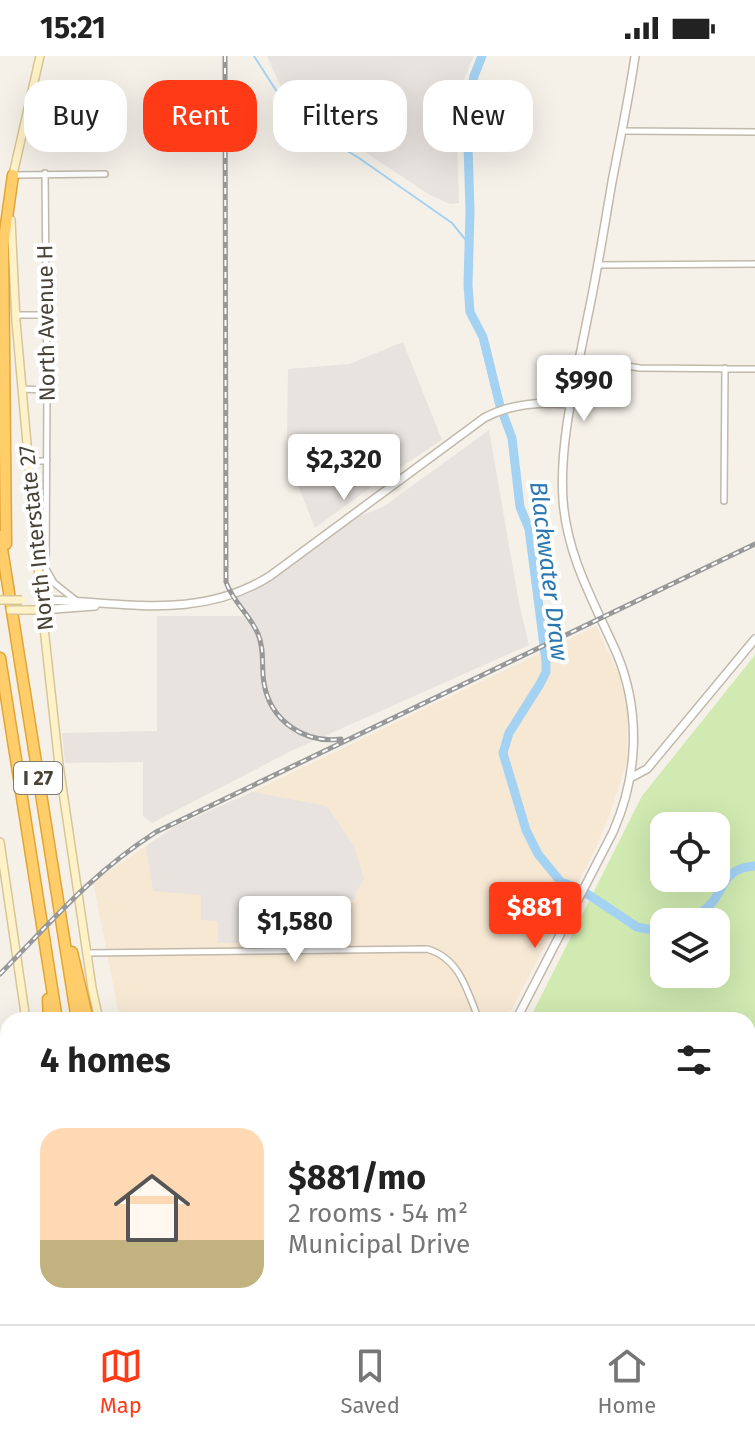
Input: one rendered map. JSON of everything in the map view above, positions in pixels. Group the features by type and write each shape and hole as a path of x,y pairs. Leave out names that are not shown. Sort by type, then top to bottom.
{"highway":[{"path":"8,590 3,260 6,213 13,175"},
{"name":"I 27","path":"0,536 76,1012"},
{"name":"I 27","path":"0,658 56,1012"},
{"path":"52,866 86,1012"},
{"path":"48,969 49,1012"}],"main road":[{"name":"North Interstate 27","path":"40,56 13,175 10,249 59,765 98,1012"},
{"path":"0,600 41,600"},
{"path":"0,610 42,610"},
{"path":"0,842 25,1012"}],"street":[{"path":"520,1012 620,818 630,778 634,728 626,681 580,574 563,501 563,458 635,56"},
{"path":"622,131 755,132"},
{"name":"North Avenue H","path":"45,173 46,569 54,583 79,602"},
{"path":"13,175 105,174"},
{"path":"598,265 755,264"},
{"path":"16,315 46,315"},
{"path":"579,359 640,368 755,369"},
{"path":"724,501 725,368"},
{"path":"22,389 47,390"},
{"path":"42,610 105,605 191,604 221,600 242,592 275,573 484,418 517,405 572,404"},
{"path":"29,461 47,461"},
{"path":"41,600 105,605"},
{"path":"630,778 647,769 658,757 755,639"},
{"path":"87,953 427,949 438,952 453,964 475,1012"}],"shaded area":[{"path":"267,56 474,56 464,80 423,80 423,152 457,152 459,203 450,204 430,195 365,152 407,152 407,80 278,80"},
{"path":"403,342 442,440 315,528 299,488 287,438 288,369 349,364"},
{"path":"489,430 529,645 291,751 152,823 143,816 143,762 65,763 62,733 157,731 157,616 244,616 232,600 277,576 352,519 383,507"},
{"path":"596,626 619,675 628,712 627,761 611,811 595,850 510,1012 118,1012 93,882 174,827"},
{"path":"252,792 327,806 354,846 364,879 355,899 342,899 342,942 218,943 218,921 201,920 201,895 153,891 146,846 174,827"}],"green space":[{"path":"755,655 755,1012 533,1012 642,796"}],"waterway":[{"path":"254,56 295,115 452,223 469,244"},
{"name":"Blackwater Draw","path":"482,56 474,76 467,111 470,211 468,285 470,312 483,337 500,406"},
{"name":"Blackwater Draw","path":"503,414 512,438 520,507 529,529 546,661 546,672 509,733 503,753 526,830 538,854 561,882 580,889 637,927 650,930"},
{"name":"Blackwater Draw","path":"706,908 729,877 743,868 755,866"}],"railway":[{"path":"225,56 226,582 258,634 264,683 268,697 282,719 291,727 315,738 341,739"},
{"path":"0,974 92,881 156,832 755,544"}]}
